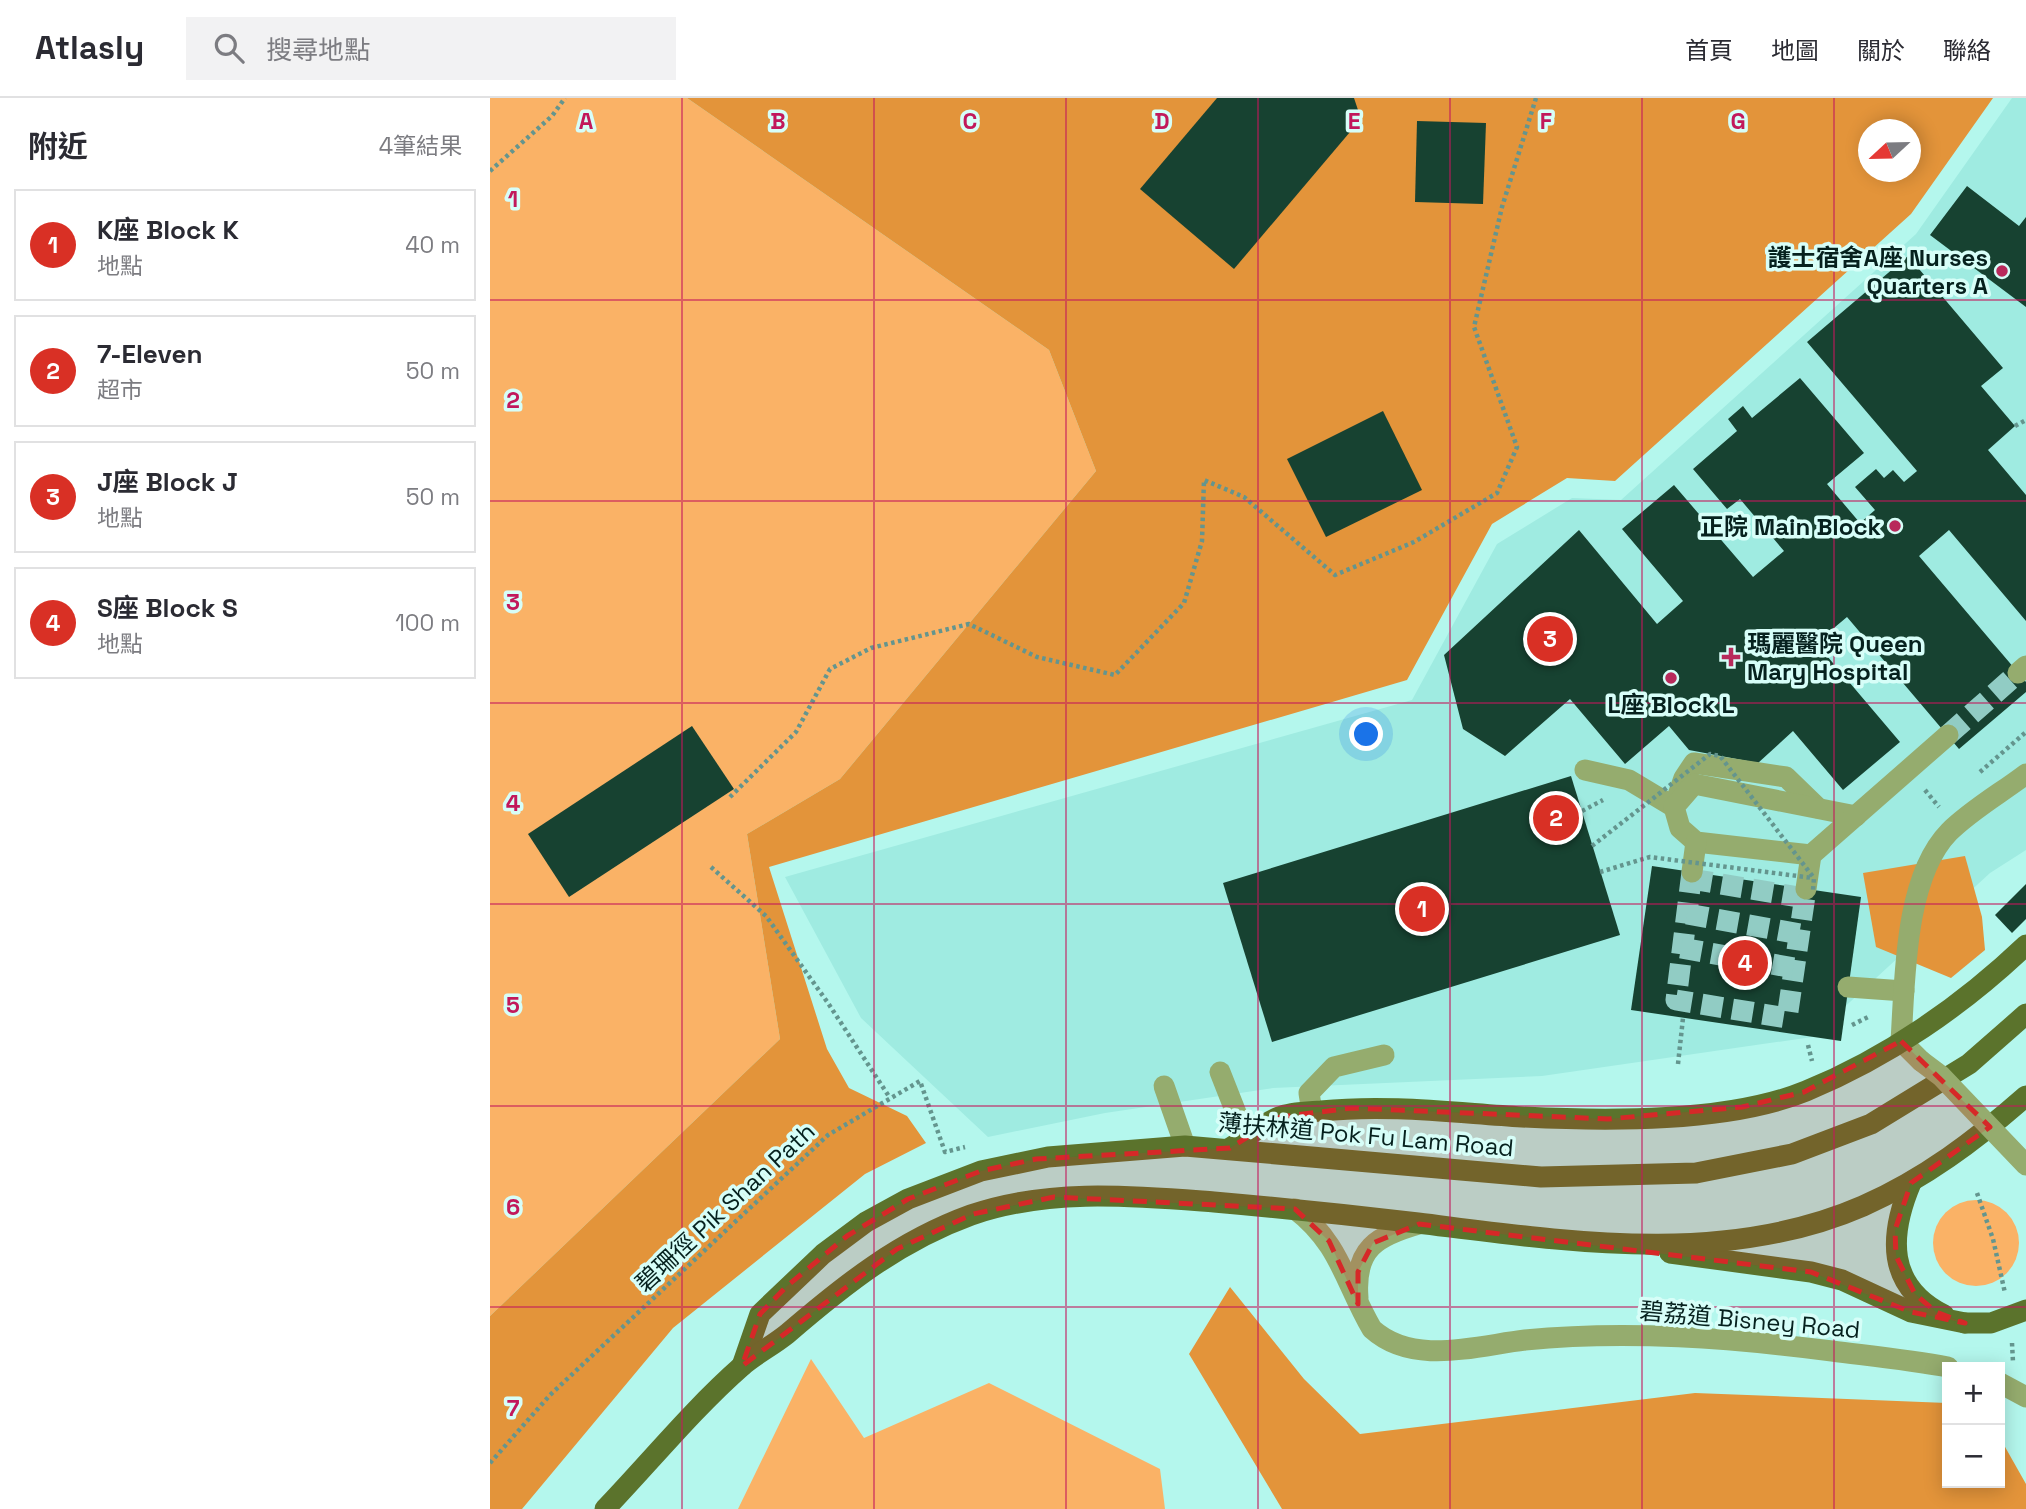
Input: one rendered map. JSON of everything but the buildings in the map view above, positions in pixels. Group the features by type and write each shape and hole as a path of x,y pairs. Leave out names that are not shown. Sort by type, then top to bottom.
{"main road":[{"path":"1238,1143 1280,1116 1312,1112 1402,1107 1523,1117 1608,1119 1704,1113 1804,1092 1900,1041 1975,990 2026,945"},
{"name":"薄扶林道 Pok Fu Lam Road","path":"742,1366 760,1314 831,1248 866,1222 908,1199 981,1171 1066,1155 1238,1143 1294,1158 1541,1177 1696,1173 1792,1154 1838,1139 1902,1108 1969,1064 2026,1013"},
{"name":"薄扶林道 Pok Fu Lam Road","path":"605,1509 742,1366 784,1336 837,1290 897,1249 973,1214 1016,1202 1099,1196 1295,1209 1534,1239 1607,1244 1723,1240 1783,1231 1850,1211 1919,1178 1978,1137 2026,1096"},
{"path":"1919,1178 1898,1215 1895,1230 1896,1256 1915,1294 1936,1312 1965,1323"},
{"path":"1607,1244 1811,1272 1842,1280 1911,1312 1965,1323 1991,1323 2026,1310"}],"street":[{"path":"1585,770 1629,780 1674,807 1681,828 1696,842 1811,855 1948,735"},
{"path":"2026,774 1948,833 1923,875 1910,922 1900,1041 1941,1076 2026,1165"},
{"path":"1674,807 1694,784 1856,816"},
{"path":"1692,872 1696,842"},
{"path":"1811,855 1811,886"},
{"path":"1848,987 1904,991"},
{"path":"1312,1112 1310,1093 1334,1067 1384,1055"},
{"path":"1220,1072 1238,1143"},
{"path":"1164,1086 1185,1146"},
{"name":"碧荔道 Bisney Road","path":"1295,1209 1317,1225 1329,1241 1372,1329 1384,1340 1411,1350 1580,1336 1646,1335 1768,1343 1942,1366"},
{"path":"1358,1304 1358,1272 1373,1243 1385,1234 1419,1224"},
{"path":"2006,1377 2026,1397"}],"path":[{"path":"490,171 552,116 565,98"},
{"path":"730,797 796,732 830,670 871,648 969,624 1037,657 1115,675 1184,603 1202,541 1205,480 1244,497 1335,575 1415,542 1497,493 1517,447 1474,327 1502,207 1536,98"},
{"path":"2015,426 2026,420"},
{"path":"1592,846 1710,754 1720,756 1811,886"},
{"path":"1922,786 1938,807"},
{"path":"1581,811 1607,798"},
{"path":"1600,872 1650,857 1811,886"},
{"path":"711,867 766,916 828,1003 890,1098"},
{"path":"1678,1064 1683,1018"},
{"name":"碧珊徑 Pik Shan Path","path":"490,1463 550,1395 828,1135 920,1081 945,1152 974,1144"},
{"path":"1977,1193 1993,1239 2006,1299"},
{"path":"2006,1377 2012,1335"}],"highlighted area":[{"path":"1901,1041 1990,1127 1911,1183 1895,1230 1896,1256 1915,1294 1936,1312 1965,1323 1911,1312 1811,1272 1419,1224 1373,1243 1358,1272 1358,1304 1329,1241 1295,1209 1054,1197 973,1214 897,1249 742,1366 760,1314 786,1287 847,1236 908,1199 981,1171 1036,1159 1230,1148 1280,1117 1352,1108 1608,1119 1742,1107 1804,1092"}],"shaded area":[{"path":"490,98 687,98 1049,350 1096,471 840,779 747,834 780,1039 490,1316"},
{"path":"687,98 1993,98 1911,214 1615,481 1567,478 1492,524 1407,680 769,867 827,1049 849,1088 907,1116 926,1143 865,1174 673,1328 522,1509 490,1509 490,1316 780,1039 747,834 840,779 1096,471 1049,350"},
{"name":"瑪麗醫院 Queen Mary Hospital","path":"2012,98 2026,98 2026,850 1990,873 1812,1037 1542,1076 1273,1088 1105,1113 988,1137 861,1018 785,877 1412,700 1497,544 1572,498 1621,500 1916,234"},
{"path":"1965,856 1982,917 1985,950 1951,978 1876,947 1863,873"},
{"path":"1976,1200 1992,1204 2006,1213 2015,1227 2019,1243 2015,1259 2006,1273 1992,1282 1976,1286 1960,1282 1946,1273 1937,1259 1933,1243 1937,1227 1946,1213 1960,1204"},
{"path":"1230,1287 1304,1379 1360,1434 1695,1393 1942,1403 1942,1488 2005,1488 2005,1447 2026,1484 2026,1509 1282,1509 1189,1354"},
{"path":"811,1359 864,1438 989,1383 1160,1469 1165,1509 738,1509"}],"tunnel":[{"path":"1948,735 2018,673"},
{"path":"1692,872 1676,1000 1787,1018 1806,889"},
{"path":"1691,879 1805,898"},
{"path":"1687,914 1800,934"},
{"path":"1681,948 1794,968"}],"place":[{"name":"護士宿舍A座 Nurses Quarters A","path":"2002,271"},
{"name":"正院 Main Block","path":"1895,526"},
{"name":"J座 Block J","path":"1550,639"},
{"name":"瑪麗醫院 Queen Mary Hospital","path":"1731,657"},
{"name":"L座 Block L","path":"1671,678"},
{"name":"7-Eleven","path":"1556,818"},
{"name":"K座 Block K","path":"1422,909"},
{"name":"S座 Block S","path":"1745,963"}]}
